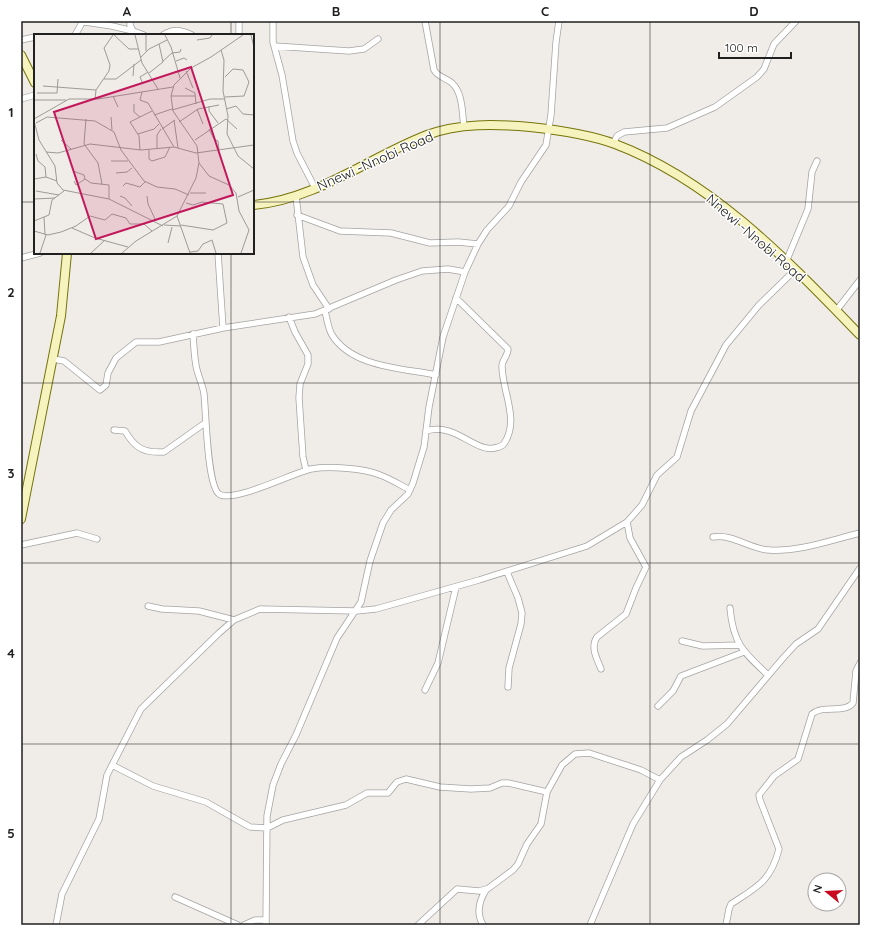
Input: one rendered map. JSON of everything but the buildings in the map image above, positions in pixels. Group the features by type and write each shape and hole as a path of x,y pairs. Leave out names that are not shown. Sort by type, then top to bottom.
{"main road":[{"path":"21,55 34,81"},
{"name":"Nnewi -Nnobi Road","path":"254,205 267,204 296,196 427,135 464,127 505,125 550,130 613,144 670,169 744,223 795,270 860,335"},
{"path":"21,519 34,445 61,316 67,254"}],"street":[{"path":"130,21 133,31"},
{"path":"239,21 240,34"},
{"path":"273,21 274,46 282,75 296,153 315,188"},
{"path":"425,21 434,70 438,76 451,83 456,88 459,96 464,127"},
{"path":"244,925 256,920 266,923 268,804 273,785 337,638 344,624 356,611 363,595 370,561 383,523 391,510 405,498 410,490 420,462 443,338 465,272 478,244 487,230 509,206 520,182 546,145 550,130 556,42 560,21"},
{"path":"613,144 617,136 624,132 667,128 715,107 757,77 764,69 774,44 796,21"},
{"path":"76,34 80,25 84,22 112,26 141,34"},
{"path":"165,34 171,30 178,30 189,34"},
{"path":"21,40 34,37"},
{"path":"274,46 349,51 364,49 378,39"},
{"path":"21,99 34,95"},
{"path":"786,262 808,209 812,172 817,161"},
{"path":"296,196 303,257 313,285 327,310 333,336 355,355 392,368 436,375"},
{"path":"297,215 340,231 391,234 430,242 478,244"},
{"path":"21,258 36,254"},
{"path":"218,254 223,328"},
{"path":"53,358 64,361 100,390 106,385 108,373 113,362 129,346 136,342 159,342 223,328 289,317 307,316 327,310 396,280 422,271 448,269 465,272"},
{"path":"56,925 62,894 99,819 107,775 141,709 219,633 234,620 260,609 356,611 376,609 507,572 587,546 627,522 642,505 657,475 677,457 691,411 726,345 759,305 795,270"},
{"path":"836,311 860,280"},
{"path":"426,431 439,428 464,436 480,447 490,449 503,445 509,434 511,411 502,364 508,349 456,298"},
{"path":"289,317 295,332 308,355 308,364 300,384 299,398 303,457 306,470"},
{"path":"193,334 197,372 204,392 205,424 213,478 216,491 220,495 230,496 306,470 335,468 379,474 410,490"},
{"path":"114,430 125,430 131,441 140,449 164,452 205,424"},
{"path":"601,669 595,653 594,641 596,637 626,614 646,567 630,538 627,522"},
{"path":"21,545 77,533 97,539"},
{"path":"713,537 728,537 769,550 805,547 860,533"},
{"path":"590,925 633,824 660,780 681,756 707,740 727,724 796,644 818,629 860,568"},
{"path":"507,572 518,598 522,614 521,624 509,668 508,687"},
{"path":"425,690 438,663 456,587"},
{"path":"148,606 162,610 200,611 234,620"},
{"path":"730,608 733,630 739,645 744,652 768,675"},
{"path":"682,641 703,646 739,645"},
{"path":"658,706 673,691 681,676 744,652"},
{"path":"726,925 731,904 766,880 778,855 779,846 761,804 759,795 774,776 798,759 812,714 819,710 848,708 853,703 856,671 860,663"},
{"path":"418,925 457,889 478,891 486,889 513,870 518,864 527,844 541,824 546,792 562,765 570,757 581,753 613,760 641,770 660,780"},
{"path":"112,765 152,786 212,805 250,827 267,828 294,817 346,805 367,793 388,793 396,782 406,779 440,787 471,789 490,788 502,783 508,783 546,792"},
{"path":"483,925 479,911 486,889"},
{"path":"175,897 238,925"}]}
